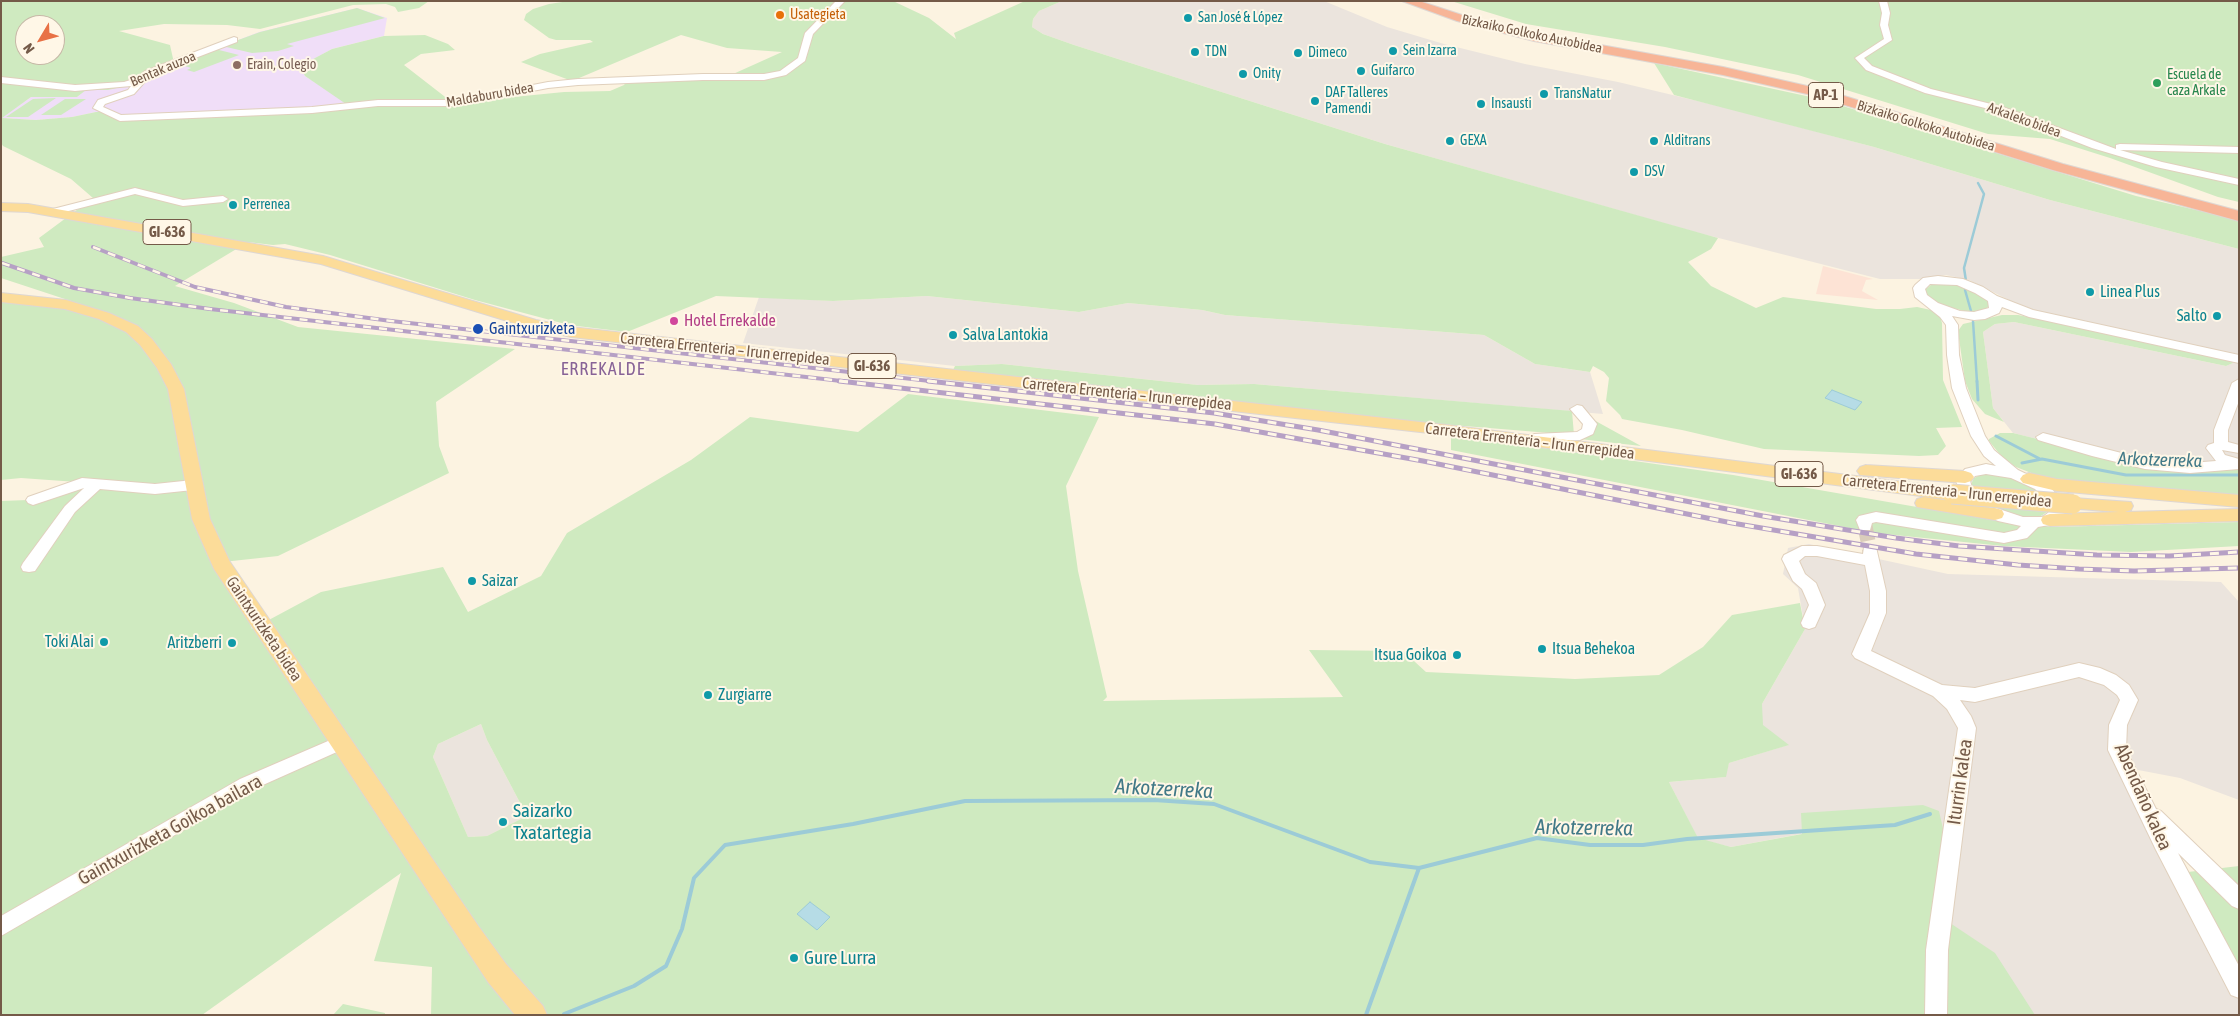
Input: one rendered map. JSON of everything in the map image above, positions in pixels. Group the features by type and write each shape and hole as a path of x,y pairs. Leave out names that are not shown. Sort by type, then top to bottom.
{"highway":[{"name":"Bizkaiko Golkoko Autobidea","path":"1407,1 1461,19 1506,31 1723,71 1820,93 2058,167 2239,216"},
{"name":"Bizkaiko Golkoko Autobidea","path":"1422,1 1466,16 1522,30 1722,66 1827,90 2108,176 2239,210"}],"main road":[{"name":"Carretera Errenteria – Irun errepidea","path":"1,202 14,203 28,208"},
{"name":"Carretera Errenteria – Irun errepidea","path":"1,208 28,208 53,212 323,260 521,321 564,331 1610,450 1952,494 2073,504 2239,508"},
{"name":"Gaintxurizketa bidea","path":"1,297 66,305 92,312 132,329 146,342 165,368 176,389 193,485 202,519 221,564 470,935 497,973 533,1015"},
{"path":"1610,450 1632,457 1999,516"},
{"path":"1646,455 1656,452 1801,466 1971,473"},
{"path":"2022,476 2057,485 2239,501"},
{"path":"2041,521 2239,515"}],"street":[{"name":"Maldaburu bidea","path":"140,80 131,92 101,102 98,108 120,118 312,110 372,103 454,103 548,85 578,82 702,77 764,78 783,73 802,59 809,33 840,1"},
{"name":"Arkaleko bidea","path":"1883,1 1886,13 1884,26 1888,40 1867,51 1859,58 1869,68 1928,91 2000,109 2096,146 2160,165 2239,182"},
{"name":"Bentak auzoa","path":"1,80 75,88 115,86 140,80 148,73 234,40"},
{"path":"2096,146 2239,150"},
{"path":"53,212 135,191 183,203 224,199"},
{"path":"1865,526 1864,520 1876,517 2009,538 2022,534 2058,509 2055,500 2047,490 1995,459 1983,447 1959,388 1953,355 1953,329 1947,317 1921,297 1918,291 1920,285 1932,280 1966,284 1993,299 2029,313 2239,359"},
{"path":"1990,314 1995,310 1996,305 1993,299"},
{"path":"1934,306 1958,314 1974,316"},
{"path":"1953,329 1960,321 1974,316 2007,312 2029,313"},
{"path":"2239,383 2221,430 2218,450 2213,461 2207,464 2168,464 2128,457 2043,437 2122,459 2176,468 2204,468 2239,464"},
{"path":"1516,439 1580,436 1588,431 1590,424 1577,409"},
{"path":"2078,444 2122,459"},
{"path":"1983,447 1983,458 1963,484 1968,496 1982,508 1999,516 2013,529 2013,534 2009,538"},
{"path":"2218,450 2239,449"},
{"path":"2218,450 2226,461 2239,464"},
{"path":"1971,473 1995,469 2022,476"},
{"path":"33,500 82,483 155,489 193,485"},
{"path":"29,567 70,509 96,484"},
{"path":"1999,516 2041,521"},
{"name":"Iturrin kalea","path":"1809,622 1817,605 1810,587 1799,578 1790,558 1802,551 1871,556 1878,591 1878,612 1861,654 1939,691 1953,704 1965,721 1967,728 1938,950 1936,1015"},
{"name":"Abendaño kalea","path":"1975,695 2079,670 2094,673 2110,680 2123,690 2129,700 2118,726 2117,750 2146,810 2239,988"},
{"path":"1939,691 1975,695 1965,721"},
{"name":"Gaintxurizketa Goikoa bailara","path":"1,927 247,784 342,742"},
{"path":"2146,810 2239,900"}],"shaded area":[{"path":"1062,1 1324,1 1387,27 1444,44 1525,64 1618,82 1727,108 1874,147 2050,200 2239,249 2239,468 2183,470 2092,453 2013,433 1993,408 1983,332 1995,324 2014,322 2226,366 2233,363 2230,353 2027,309 1969,280 1946,275 1923,279 1880,279 1695,232 1385,144 1074,45 1043,34 1032,27 1033,19 1039,11"},
{"name":"Erain, Colegio","path":"357,8 387,18 384,36 332,49 301,66 305,76 347,103 321,108 122,117 96,112 72,117 36,120 1,118 31,97 77,97 85,90 108,90 259,32"},
{"path":"1823,266 1873,279 1866,280 1862,291 1878,300 1816,294"},
{"path":"927,296 1079,312 1128,303 1202,310 1225,315 1484,335 1535,364 1590,372 1603,414 1254,384 1198,385 1002,364 955,366 743,343 759,297 833,301"},
{"path":"1809,544 1948,574 2221,582 2239,602 2239,800 2180,778 2133,769 2239,968 2239,1015 2035,1015 1913,898 1854,824 1731,847 1698,839 1669,782 1725,777 1729,763 1788,745 1762,725 1762,704 1805,629 1798,588 1783,574 1788,548"},
{"path":"481,724 487,740 527,816 487,836 468,837 433,757 438,744"}],"green space":[{"path":"1,1 429,1 419,8 398,12 395,7 386,4 353,5 260,29 227,25 164,24 119,31 170,45 174,63 121,87 108,90 86,90 77,97 31,97 2,118 36,120 72,117 96,112 108,112 122,117 321,108 346,104 305,76 300,66 332,49 384,36 425,35 448,44 455,50 421,54 404,65 453,103 564,92 610,91 624,85 627,81 722,79 782,52 727,48 681,35 572,81 521,62 540,54 593,42 590,40 556,40 549,38 524,20 526,14 533,9 569,1 893,1 929,18 956,39 954,33 1025,1 1062,1 1039,11 1033,19 1032,27 1043,34 1074,45 1385,144 1718,238 1711,249 1688,262 1711,286 1756,308 1783,297 1876,309 1917,307 1931,310 1940,316 1942,323 1943,380 1962,427 1936,428 1946,446 1938,455 1919,456 1764,449 1682,430 1622,419 1606,401 1609,378 1604,372 1593,366 1590,372 1535,364 1484,335 1225,315 1202,310 1128,303 1079,312 927,296 833,301 716,296 627,332 569,325 475,300 330,255 285,244 273,245 248,242 175,286 234,303 298,327 515,349 436,402 439,446 449,473 278,556 223,562 252,629 321,592 443,567 468,612 541,576 567,533 691,460 750,417 858,432 908,394 1099,417 1066,486 1078,571 1107,697 1103,701 1343,697 1309,650 1403,651 1426,672 1575,679 1659,675 1703,647 1732,615 1800,603 1805,629 1762,704 1763,725 1789,745 1729,763 1726,777 1669,782 1698,838 1731,847 1802,834 1801,813 1923,805 1939,811 1944,833 1932,911 1995,953 2035,1015 431,1015 432,967 374,961 401,873 202,1015 1,1015 1,501 28,500 77,482 21,478 1,480 1,299 80,304 1,278 1,257 44,247 39,238 93,198 71,179 3,146 1,143","holes":["481,724 487,740 527,816 487,836 468,837 433,757 438,744"]},
{"path":"1451,1 2239,1 2239,202 2218,197 2110,158 2050,139 1988,134 1798,75 1665,47 1526,24"},
{"path":"357,8 385,18 287,44 294,46 278,51 252,53 222,46 260,32"},
{"path":"215,49 239,55 194,72 187,70 191,68 176,63"},
{"path":"1654,63 1820,99 2136,196 2239,220 2239,249 2050,200 1874,147 1674,95"},
{"path":"56,98 28,117 6,117 33,99"},
{"path":"65,99 86,99 61,115 41,115"},
{"path":"1932,284 1959,285 1984,297 1988,302 1988,307 1984,310 1968,312 1938,304 1926,295 1925,290"},
{"path":"2002,315 2018,315 2039,319 2232,360 2233,363 2226,366 2014,322 1995,324 1983,332 1993,408 2004,422 1985,414 1972,399 1965,381 1958,331 1963,324"},
{"path":"1002,364 1198,385 1254,384 1572,411 1574,435 1367,418 953,370 955,366"},
{"path":"1592,419 1641,446 1580,439 1593,432"},
{"path":"2000,433 2013,433 2135,463 2239,468 2239,497 2095,482 2071,482 2039,476 2016,467 2002,457 1989,441 1989,439"},
{"path":"1451,435 1733,475 1986,519 2053,527 2239,522 2239,546 2131,552 2003,546 1875,533 1451,450"},
{"path":"1990,473 2016,478 2039,491 2049,506 2047,512 2041,516 2031,518 2019,517 1995,510 1972,490 1971,484 1974,478"},
{"path":"2239,866 2239,968 2188,872"},
{"path":"343,1004 385,1013 385,1015 333,1015"}],"water":[{"path":"1832,390 1862,402 1855,410 1825,398"},
{"path":"810,902 830,917 817,930 797,914"}],"waterway":[{"path":"1966,281 1964,268 1984,194 1978,183"},
{"path":"1965,290 1971,311"},
{"path":"1973,321 1977,382"},
{"path":"1977,381 1978,400"},
{"path":"1996,436 2040,459"},
{"name":"Arkotzerreka","path":"2022,463 2042,459 2126,475 2239,475"},
{"name":"Arkotzerreka","path":"564,1014 634,986 666,966 682,929 694,878 725,845 853,824 965,801 1154,800 1214,804 1370,862 1419,868"},
{"name":"Arkotzerreka","path":"1419,868 1537,838 1590,845 1643,845 1687,839 1895,825 1930,814"},
{"path":"1366,1015 1419,868"}],"tunnel":[{"path":"1865,526 1870,551"}],"railway":[{"path":"93,247 195,287 286,307 391,321 939,382"},
{"path":"2,263 74,288 130,298 210,309 850,382"},
{"path":"839,381 1215,424 1423,461 1732,523 1916,554 2018,565 2079,569 2134,571 2239,568"},
{"path":"928,381 1214,413 1318,430 1763,516 1896,538 1959,546 2097,555 2169,556 2239,552"}],"place":[{"name":"Usategieta","path":"780,15"},
{"name":"San José & López","path":"1188,18"},
{"name":"Sein Izarra","path":"1393,51"},
{"name":"TDN","path":"1195,52"},
{"name":"Dimeco","path":"1298,53"},
{"name":"Erain, Colegio","path":"237,65"},
{"name":"Guifarco","path":"1361,71"},
{"name":"Onity","path":"1243,74"},
{"name":"Escuela de caza Arkale","path":"2157,83"},
{"name":"TransNatur","path":"1544,94"},
{"name":"DAF Talleres Pamendi","path":"1315,101"},
{"name":"Insausti","path":"1481,104"},
{"name":"GEXA","path":"1450,141"},
{"name":"Alditrans","path":"1654,141"},
{"name":"DSV","path":"1634,172"},
{"name":"Perrenea","path":"233,205"},
{"name":"Linea Plus","path":"2090,292"},
{"name":"Salto","path":"2217,316"},
{"name":"Hotel Errekalde","path":"674,321"},
{"name":"Gaintxurizketa","path":"478,329"},
{"name":"Salva Lantokia","path":"953,335"},
{"name":"Saizar","path":"472,581"},
{"name":"Toki Alai","path":"104,642"},
{"name":"Aritzberri","path":"232,643"},
{"name":"Itsua Behekoa","path":"1542,649"},
{"name":"Itsua Goikoa","path":"1457,655"},
{"name":"Zurgiarre","path":"708,695"},
{"name":"Saizarko Txatartegia","path":"503,822"},
{"name":"Gure Lurra","path":"794,958"}],"district":[{"name":"ERREKALDE","path":"603,369"}]}
